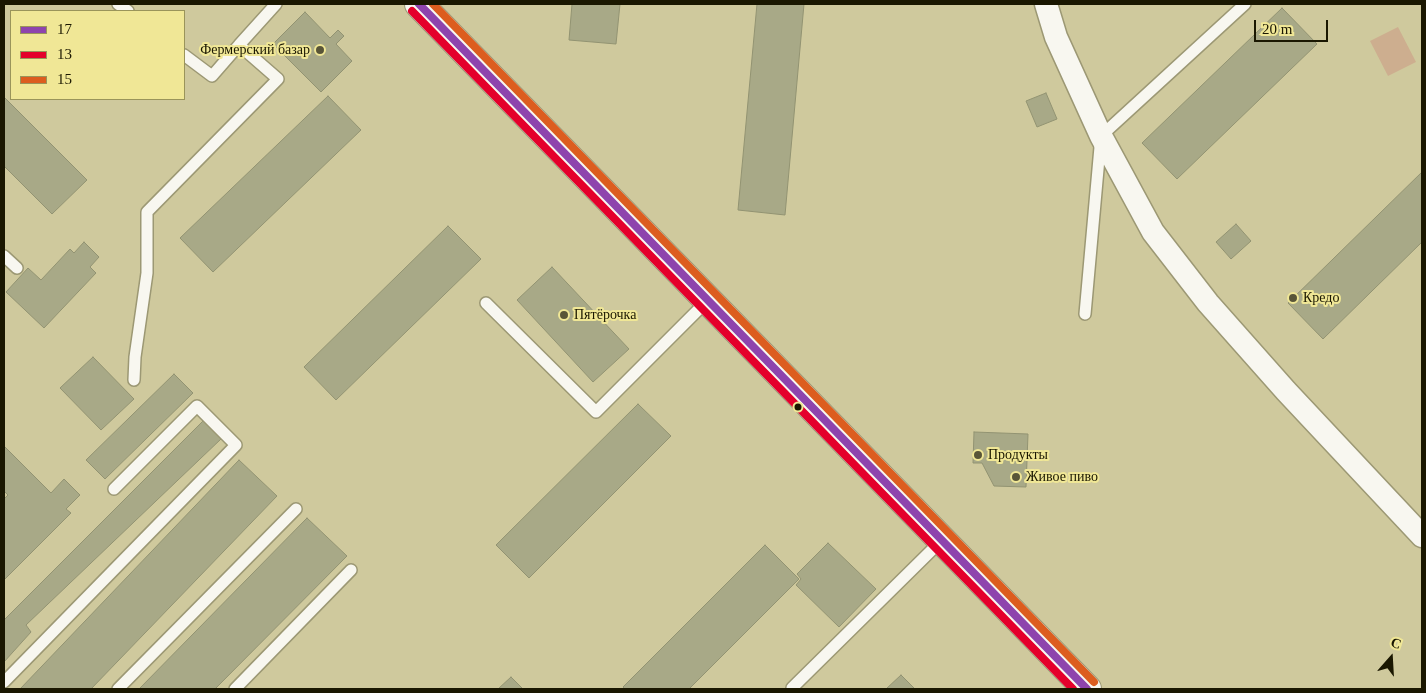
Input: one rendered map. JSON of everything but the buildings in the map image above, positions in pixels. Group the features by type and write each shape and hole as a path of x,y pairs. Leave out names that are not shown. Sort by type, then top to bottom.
{"main road":[{"path":"419,4 1087,689"}],"street":[{"path":"1046,4 1056,37 1101,136 1153,232 1208,303 1286,391 1422,536"}],"lane":[{"path":"185,56 212,76 276,4"},
{"path":"1085,314 1101,136 1246,4"},
{"path":"134,380 135,357 147,273 147,212 278,79 240,45"},
{"path":"4,256 17,268"},
{"path":"486,303 596,412 707,301"},
{"path":"4,682 236,445 197,406 114,489"},
{"path":"118,689 296,509"},
{"path":"793,689 942,540"},
{"path":"235,689 352,570"}],"shaded area":[{"path":"1398,27 1416,62 1388,76 1370,41"}],"transit line":[{"name":"17","path":"419,4 1087,689"},
{"name":"15","path":"433,4 1094,682"},
{"name":"13","path":"412,11 1073,689"}],"place":[{"name":"Фермерский базар","path":"320,50"},
{"name":"Кредо","path":"1293,298"},
{"name":"Пятёрочка","path":"564,315"},
{"name":"Продукты","path":"978,455"},
{"name":"Живое пиво","path":"1016,477"}]}
